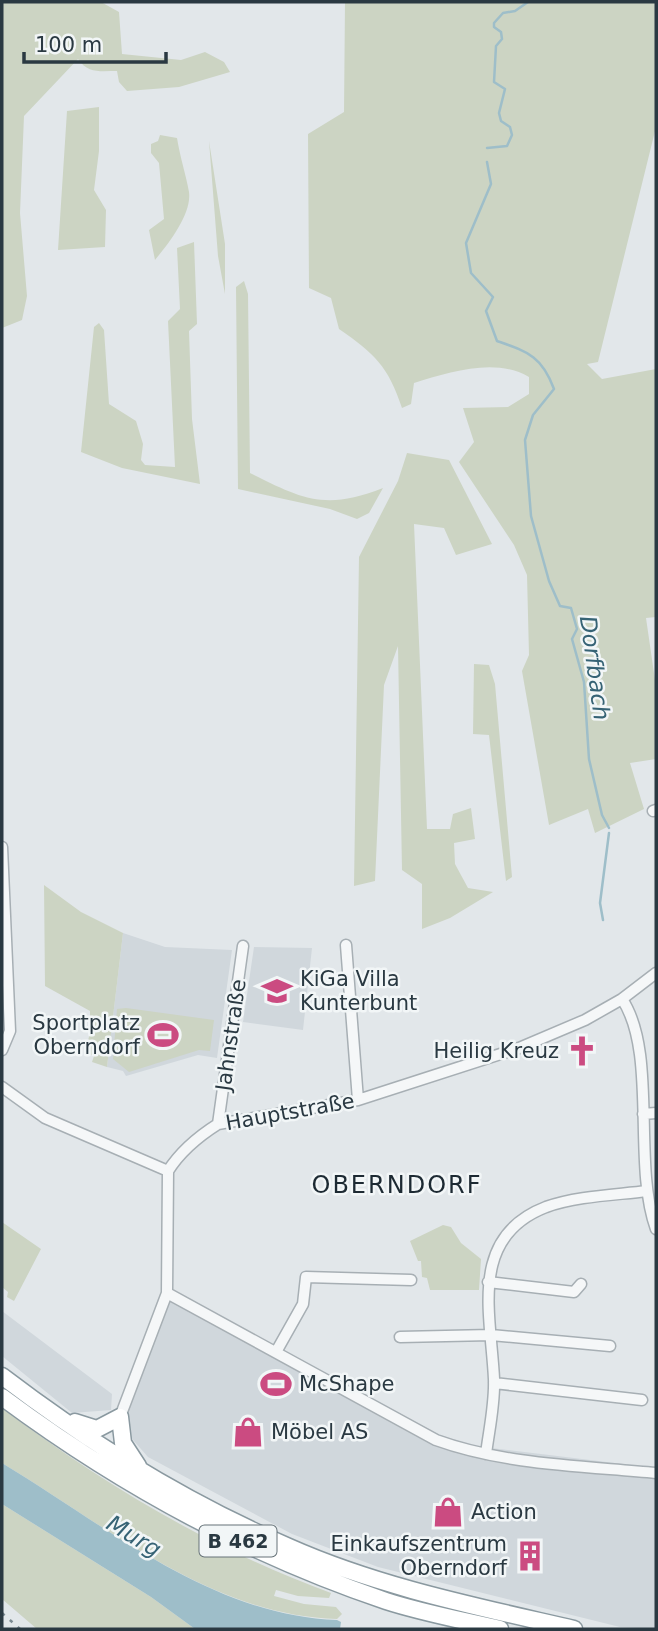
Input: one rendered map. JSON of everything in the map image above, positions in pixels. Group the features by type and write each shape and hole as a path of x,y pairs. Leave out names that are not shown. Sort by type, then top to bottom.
{"highway":[{"name":"B 462","path":"2,1376 65,1424 143,1474 208,1510 291,1548 391,1584 575,1629"},
{"name":"B 462","path":"2,1397 57,1438 121,1479 208,1527 295,1567 388,1601 500,1629"},
{"path":"65,1424 76,1422 97,1429 120,1417 123,1443 143,1474"}],"street":[{"path":"2,847 10,1031 2,1050"},
{"path":"346,945 358,1100"},
{"name":"Jahnstraße","path":"218,1124 243,946"},
{"name":"Hauptstraße","path":"168,1171 176,1159 218,1124 358,1100 519,1048 585,1020 622,999 656,973"},
{"path":"622,999 639,1032 647,1191 656,1229"},
{"path":"2,1087 46,1118 168,1171 167,1293 120,1417"},
{"path":"643,1114 656,1113"},
{"path":"486,1454 494,1383 488,1282 493,1255 512,1227 544,1208 559,1203 647,1191"},
{"path":"276,1352 303,1304 306,1277 411,1280"},
{"path":"488,1282 574,1292 581,1284"},
{"path":"167,1293 436,1440 486,1454 656,1473"},
{"path":"400,1337 491,1335 610,1346"},
{"path":"494,1383 642,1400"}],"shaded area":[{"path":"123,933 165,947 232,950 217,1058 198,1055 126,1076 123,1071 107,1067"},
{"name":"KiGa Villa Kunterbunt","path":"254,947 312,948 303,1030 243,1022"},
{"path":"172,1291 440,1435 474,1446 656,1468 656,1629 620,1627 378,1567 292,1534 148,1457 126,1432 130,1389"},
{"path":"2,1311 112,1394 111,1410 72,1413 2,1356"}],"green space":[{"path":"2,2 101,2 119,12 122,54 181,60 205,52 224,62 230,72 179,87 127,91 119,82 117,71 91,69 78,59 24,116 20,213 27,296 22,320 2,328"},
{"path":"345,2 656,2 656,127 598,362 587,364 602,379 656,369 656,617 646,618 656,687 656,759 630,763 644,809 595,833 588,809 549,825 522,671 529,655 527,575 514,545 459,462 474,442 463,408 508,407 529,394 529,377 516,371 487,367 442,375 414,383 411,404 402,408 391,381 379,362 339,329 331,298 309,288 308,134 344,112"},
{"path":"99,107 99,151 94,190 106,210 105,247 58,250 67,111"},
{"path":"160,135 177,138 189,201 178,228 155,260 149,230 164,219 159,163 151,153 151,144 158,141"},
{"path":"209,141 225,244 225,294 218,256"},
{"path":"194,242 197,324 189,331 192,419 200,484 122,468 81,452 94,327 99,323 104,330 109,404 136,421 143,444 141,460 145,465 175,467 168,321 180,309 177,248"},
{"path":"244,281 248,294 250,473 285,490 314,499 345,499 383,488 369,513 357,519 330,509 238,489 236,287"},
{"path":"407,453 449,460 492,544 456,555 444,528 414,524 427,829 450,829 453,814 471,808 475,839 454,843 455,864 468,888 493,892 450,918 422,929 422,884 402,870 398,646 384,685 375,881 354,886 359,557 398,481"},
{"path":"474,664 489,665 495,684 512,877 506,881 489,735 473,734"},
{"path":"44,885 81,912 123,933 107,1067 92,1062 94,1056 85,1052 90,1033 90,1011 45,986"},
{"name":"Sportplatz Oberndorf","path":"117,1009 214,1020 210,1051 199,1050 129,1072 113,1059"},
{"path":"2,1222 41,1249 14,1301 7,1297 8,1292 2,1287"},
{"path":"443,1225 451,1227 461,1243 481,1259 479,1290 430,1290 427,1278 422,1277 421,1261 418,1261 410,1241"},
{"path":"2,1408 79,1463 159,1512 243,1556 331,1593 329,1598 298,1596 276,1590 274,1596 304,1604 336,1607 342,1614 337,1619 291,1614 246,1602 203,1585 120,1539 2,1463"},
{"path":"2,1504 151,1597 195,1629 37,1629 2,1599"}],"water":[{"name":"Murg","path":"2,1463 120,1539 203,1585 246,1602 291,1615 337,1620 341,1622 340,1629 195,1629 151,1597 2,1504"}],"waterway":[{"name":"Dorfbach","path":"487,148 507,146 512,135 510,127 501,121 499,113 505,89 494,82 496,46 502,39 501,32 494,27 494,23 503,13 515,11 528,2"},
{"name":"Dorfbach","path":"487,162 491,184 466,243 471,273 493,297 486,311 497,341 517,348 539,362 554,389 533,415 525,440 531,516 549,581 560,606 571,608 577,629 572,639 584,682 589,759 602,815 609,828"},
{"name":"Dorfbach","path":"603,920 600,903 609,833"}],"railway":[{"path":"2,1613 20,1629"}],"place":[{"name":"KiGa Villa Kunterbunt","path":"277,991"},
{"name":"Sportplatz Oberndorf","path":"163,1035"},
{"name":"Heilig Kreuz","path":"582,1051"},
{"name":"McShape","path":"276,1384"},
{"name":"Möbel AS","path":"248,1432"},
{"name":"Action","path":"448,1512"},
{"name":"Einkaufszentrum Oberndorf","path":"530,1556"}],"district":[{"name":"OBERNDORF","path":"397,1185"}]}
